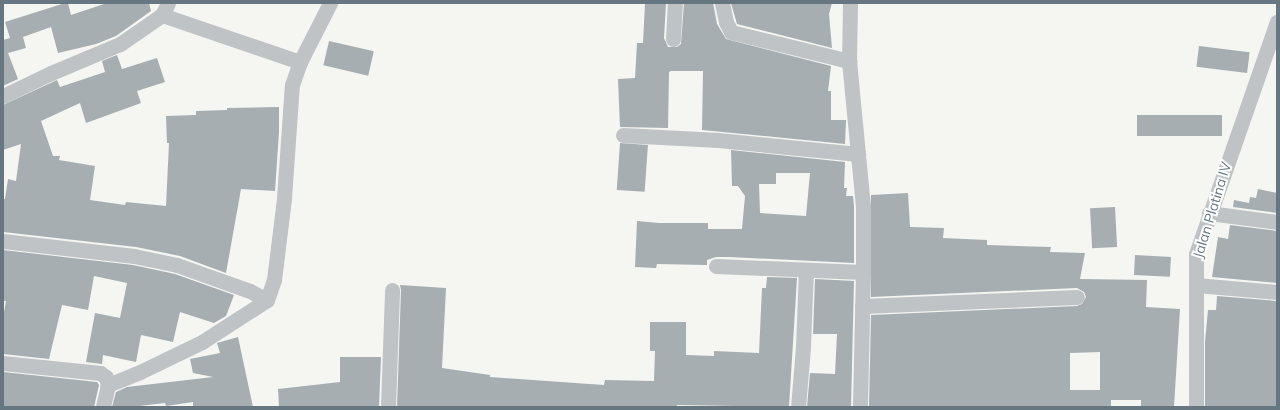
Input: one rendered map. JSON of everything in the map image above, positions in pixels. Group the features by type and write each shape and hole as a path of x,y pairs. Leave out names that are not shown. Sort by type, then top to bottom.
{"street":[{"path":"108,385 140,372 202,342 267,300 274,280 284,198 292,85 300,62 330,3"},
{"path":"673,39 675,3"},
{"path":"722,3 725,17 731,32 849,61"},
{"path":"850,3 849,61 862,206 863,272 860,407"},
{"path":"3,96 51,73 120,44 165,9 300,62"},
{"name":"Jalan Platina IV","path":"1196,407 1196,254 1209,213 1277,22"},
{"path":"623,136 718,140 858,154"},
{"path":"1209,213 1277,222"},
{"path":"3,241 134,256 177,265 250,291 267,300"},
{"path":"716,266 863,272"},
{"path":"798,407 803,347 806,270"},
{"path":"1196,285 1277,292"},
{"path":"388,407 392,290"},
{"path":"862,306 1077,297"},
{"path":"3,363 100,373 106,377 108,385 103,407"}],"building":[{"path":"68,3 71,15 107,3 149,3 151,11 116,36 96,44 58,53 51,27 23,37 26,48 8,53 18,79 3,86 3,40 10,38 5,22"},
{"path":"645,3 666,3 664,38 668,47 677,47 681,44 684,3 713,3 717,24 726,39 831,66 828,91 831,91 831,120 846,120 845,144 702,130 703,71 669,72 668,128 620,127 618,79 635,78 637,43 643,43"},
{"path":"731,3 832,3 829,14 832,48 737,24"},
{"path":"329,41 374,51 368,76 323,65"},
{"path":"1199,46 1250,52 1247,73 1196,67"},
{"path":"117,55 122,69 157,58 165,82 137,91 141,103 86,123 80,103 41,121 53,156 60,156 59,160 95,166 90,200 125,205 126,202 166,206 169,143 167,143 166,116 196,115 196,111 227,110 227,108 279,107 275,191 241,189 226,273 180,256 136,247 3,232 3,199 5,199 8,179 16,181 21,144 3,150 3,105 57,80 60,87 105,72 102,61"},
{"path":"1137,115 1222,115 1222,136 1137,136"},
{"path":"620,143 648,145 645,192 617,190"},
{"path":"731,150 845,162 844,188 847,188 846,196 853,196 854,206 854,263 716,257 707,260 707,265 657,264 656,268 635,267 637,221 659,223 708,223 708,229 742,229 745,196 738,186 732,186","holes":["776,173 810,173 806,216 760,213 759,184 776,184"]},
{"path":"1258,189 1277,193 1277,213 1233,207 1234,200 1249,203 1250,197 1256,198"},
{"path":"908,193 910,227 944,228 943,238 987,240 987,245 1051,247 1050,252 1085,253 1080,279 1147,280 1146,307 1180,309 1174,407 1141,407 1141,400 1111,400 1111,407 869,407 871,315 1077,306 1082,304 1086,297 1084,292 1077,288 871,297 871,195","holes":["1100,352 1100,390 1070,390 1070,353"]},
{"path":"1115,207 1117,247 1092,248 1090,208"},
{"path":"1230,225 1277,231 1277,283 1212,277 1218,237 1228,239"},
{"path":"3,250 133,265 175,274 234,295 226,316 214,323 180,312 173,342 141,335 136,362 103,355 102,364 86,362 95,313 120,318 127,283 94,276 88,310 62,305 49,359 3,354 3,318 6,301 3,301"},
{"path":"1135,255 1171,257 1170,277 1134,275"},
{"path":"767,277 797,278 789,407 677,405 677,407 397,407 400,285 446,288 442,368 490,375 490,377 604,385 605,380 654,381 655,351 650,351 650,322 686,322 686,355 714,356 714,351 759,353 762,288 766,288"},
{"path":"815,279 854,281 851,407 807,407 810,373 835,374 837,334 813,334"},
{"path":"1217,296 1277,301 1277,407 1205,407 1205,342 1208,310 1216,310"},
{"path":"238,337 253,407 193,407 193,402 166,406 165,403 131,407 112,407 116,392 127,387 213,377 193,373 190,359 220,353 217,343"},
{"path":"340,357 381,357 379,407 279,407 278,389 340,382"},
{"path":"3,372 97,382 99,385 94,407 3,407"}]}
